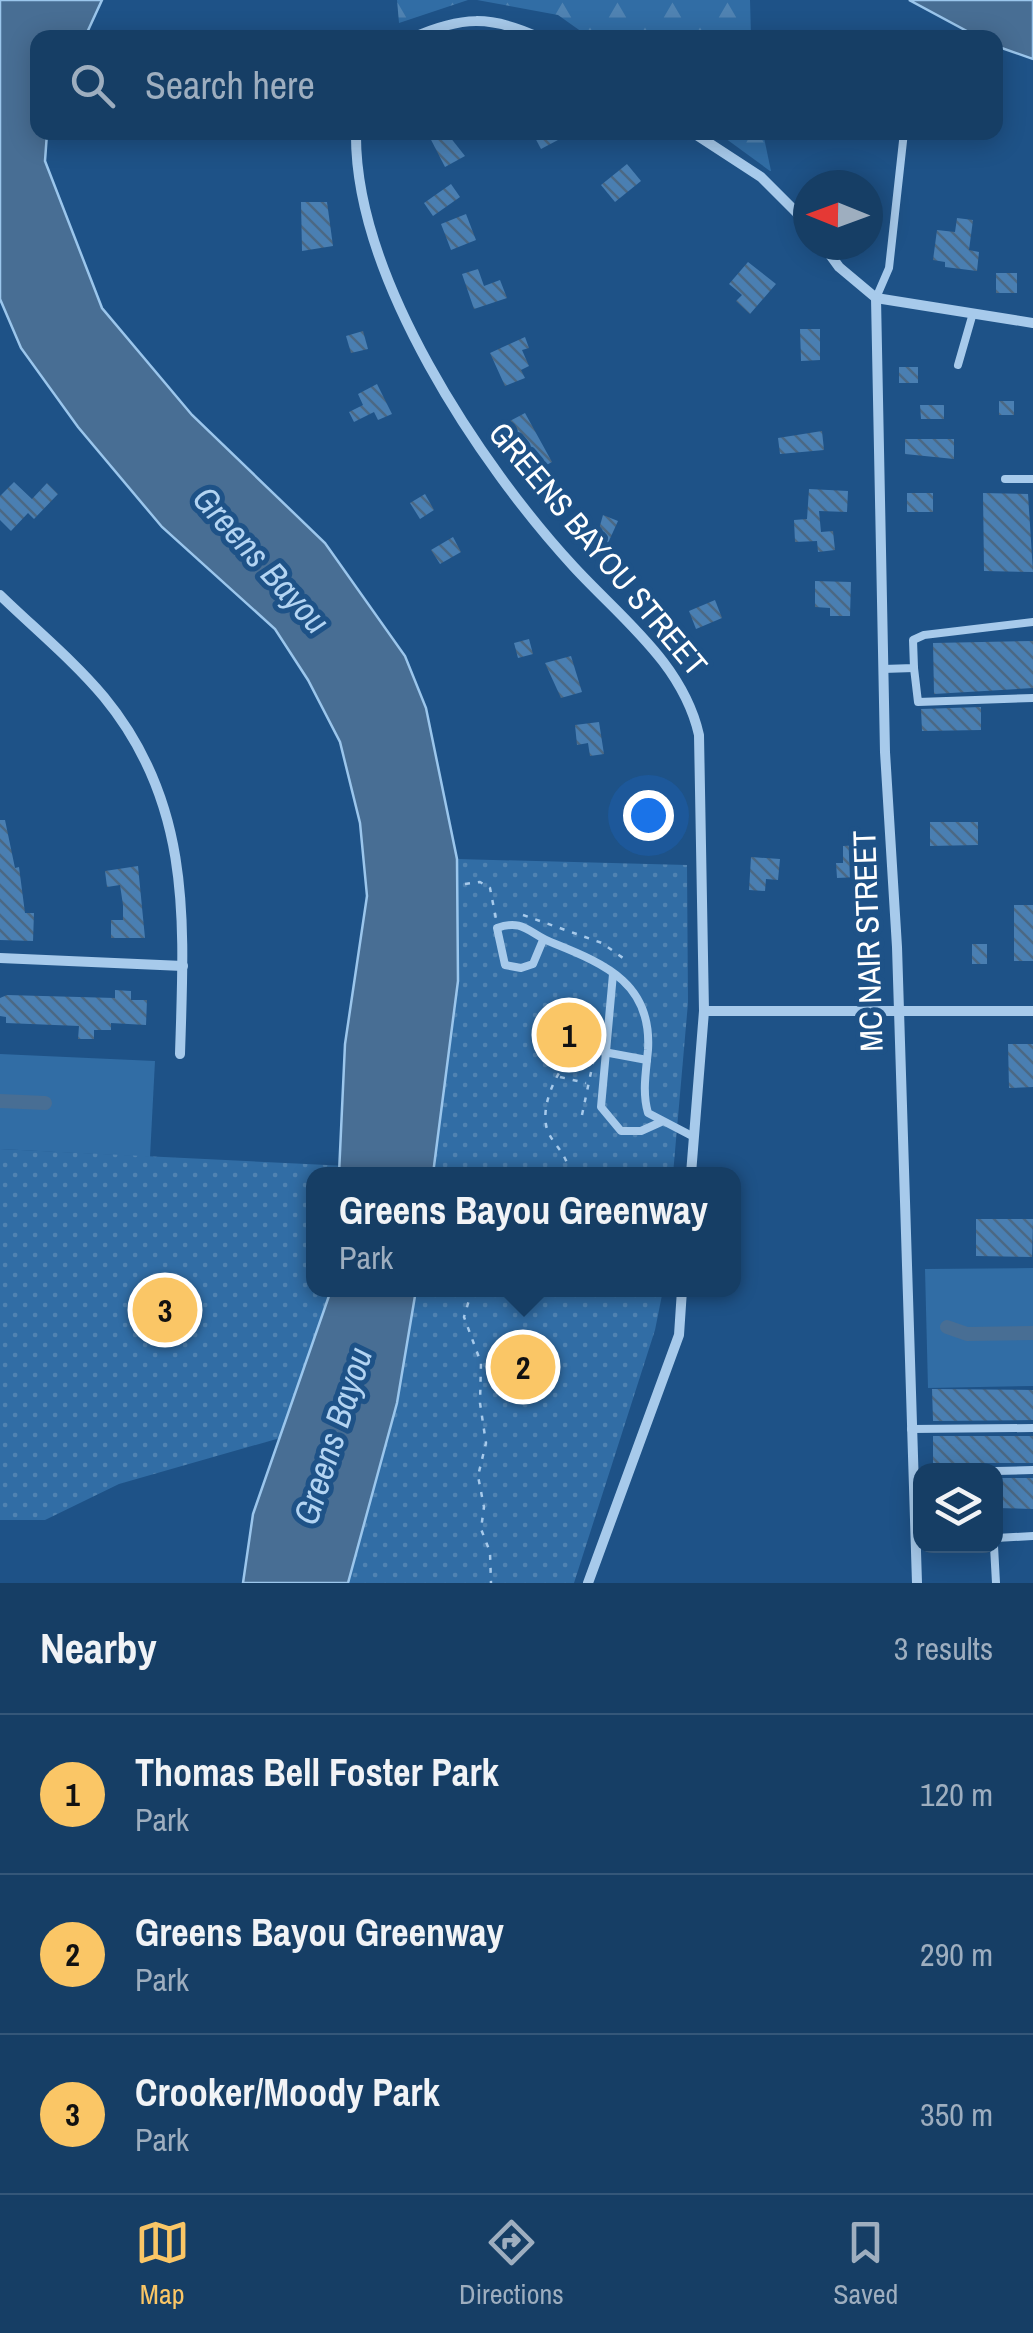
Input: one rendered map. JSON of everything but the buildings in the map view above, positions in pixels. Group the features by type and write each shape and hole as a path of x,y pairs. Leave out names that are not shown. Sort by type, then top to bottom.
{"street":[{"path":"430,30 450,21 494,20 520,30"},
{"name":"GREENS BAYOU STREET","path":"356,140 356,158 393,289 433,374 480,452 573,565 672,670 691,702 698,735 704,1010 692,1167"},
{"path":"704,140 761,177 793,209"},
{"path":"834,260 876,298 1033,323"},
{"name":"MC NAIR STREET","path":"876,298 883,669 915,1463"},
{"path":"0,595 102,696 134,738 159,792 176,850 185,915 180,1054"},
{"path":"0,958 183,966"},
{"path":"704,1010 1033,1011"},
{"path":"588,1583 679,1334 682,1297"},
{"name":"MC NAIR STREET","path":"916,1583 917,1553"}],"lane":[{"path":"876,298 889,268 903,140"},
{"path":"958,366 974,313"},
{"path":"1004,479 1033,479"},
{"path":"1033,622 913,640 918,702 1033,698"},
{"path":"883,669 914,668"},
{"path":"543,940 540,957 533,964 520,968 505,965 498,928 513,922 543,940 592,958 613,971 640,997 648,1014 644,1098 648,1112 694,1137"},
{"path":"613,971 600,1096 608,1120 621,1131 641,1131 661,1122"},
{"path":"604,1052 647,1060"},
{"path":"911,1429 1033,1428"},
{"path":"1003,1471 1033,1470"},
{"path":"1003,1541 1033,1536"},
{"path":"995,1553 996,1583"}],"path":[{"path":"465,884 486,884 496,920 503,917"},
{"path":"512,915 602,943 622,958 613,971"},
{"path":"568,1167 546,1123 546,1107 574,1048 598,1038 582,1115"},
{"path":"559,1076 589,1083"},
{"path":"470,1297 464,1317 481,1363 480,1404 486,1443 478,1476 484,1507 481,1529 490,1552 492,1583"}],"green space":[{"path":"397,0 468,0 399,23"},
{"path":"477,0 750,0 751,30 579,30 558,15"},
{"path":"728,140 764,140 770,171"},
{"path":"457,859 687,865 688,1003 674,1167 434,1167 456,1003"},
{"path":"0,1054 155,1061 150,1157 0,1149"},
{"path":"0,1149 348,1166 306,1167 306,1297 334,1297 294,1434 119,1484 45,1520 0,1520"},
{"path":"1033,1268 1033,1386 928,1388 925,1269"},
{"path":"415,1297 662,1297 655,1330 574,1583 348,1583 397,1403"}],"water":[{"name":"Greens Bayou","path":"0,0 102,0 88,30 30,30 30,140 46,140 45,161 102,308 192,415 325,543 405,656 426,708 457,859 458,981 434,1167 339,1167 345,1044 367,896 360,823 340,742 308,680 275,629 162,527 78,427 21,348 0,299"},
{"path":"909,0 1033,0 1033,59 1003,48 1003,30 965,30"},
{"name":"Greens Bayou","path":"329,1297 415,1297 397,1403 348,1583 243,1583 253,1514"}],"waterway":[{"path":"0,1101 45,1103"},
{"path":"947,1327 967,1334 1033,1333"}],"place":[{"name":"Thomas Bell Foster Park","path":"569,1035"},
{"name":"Crooker/Moody Park","path":"165,1310"},
{"name":"Greens Bayou Greenway","path":"523,1367"}]}
